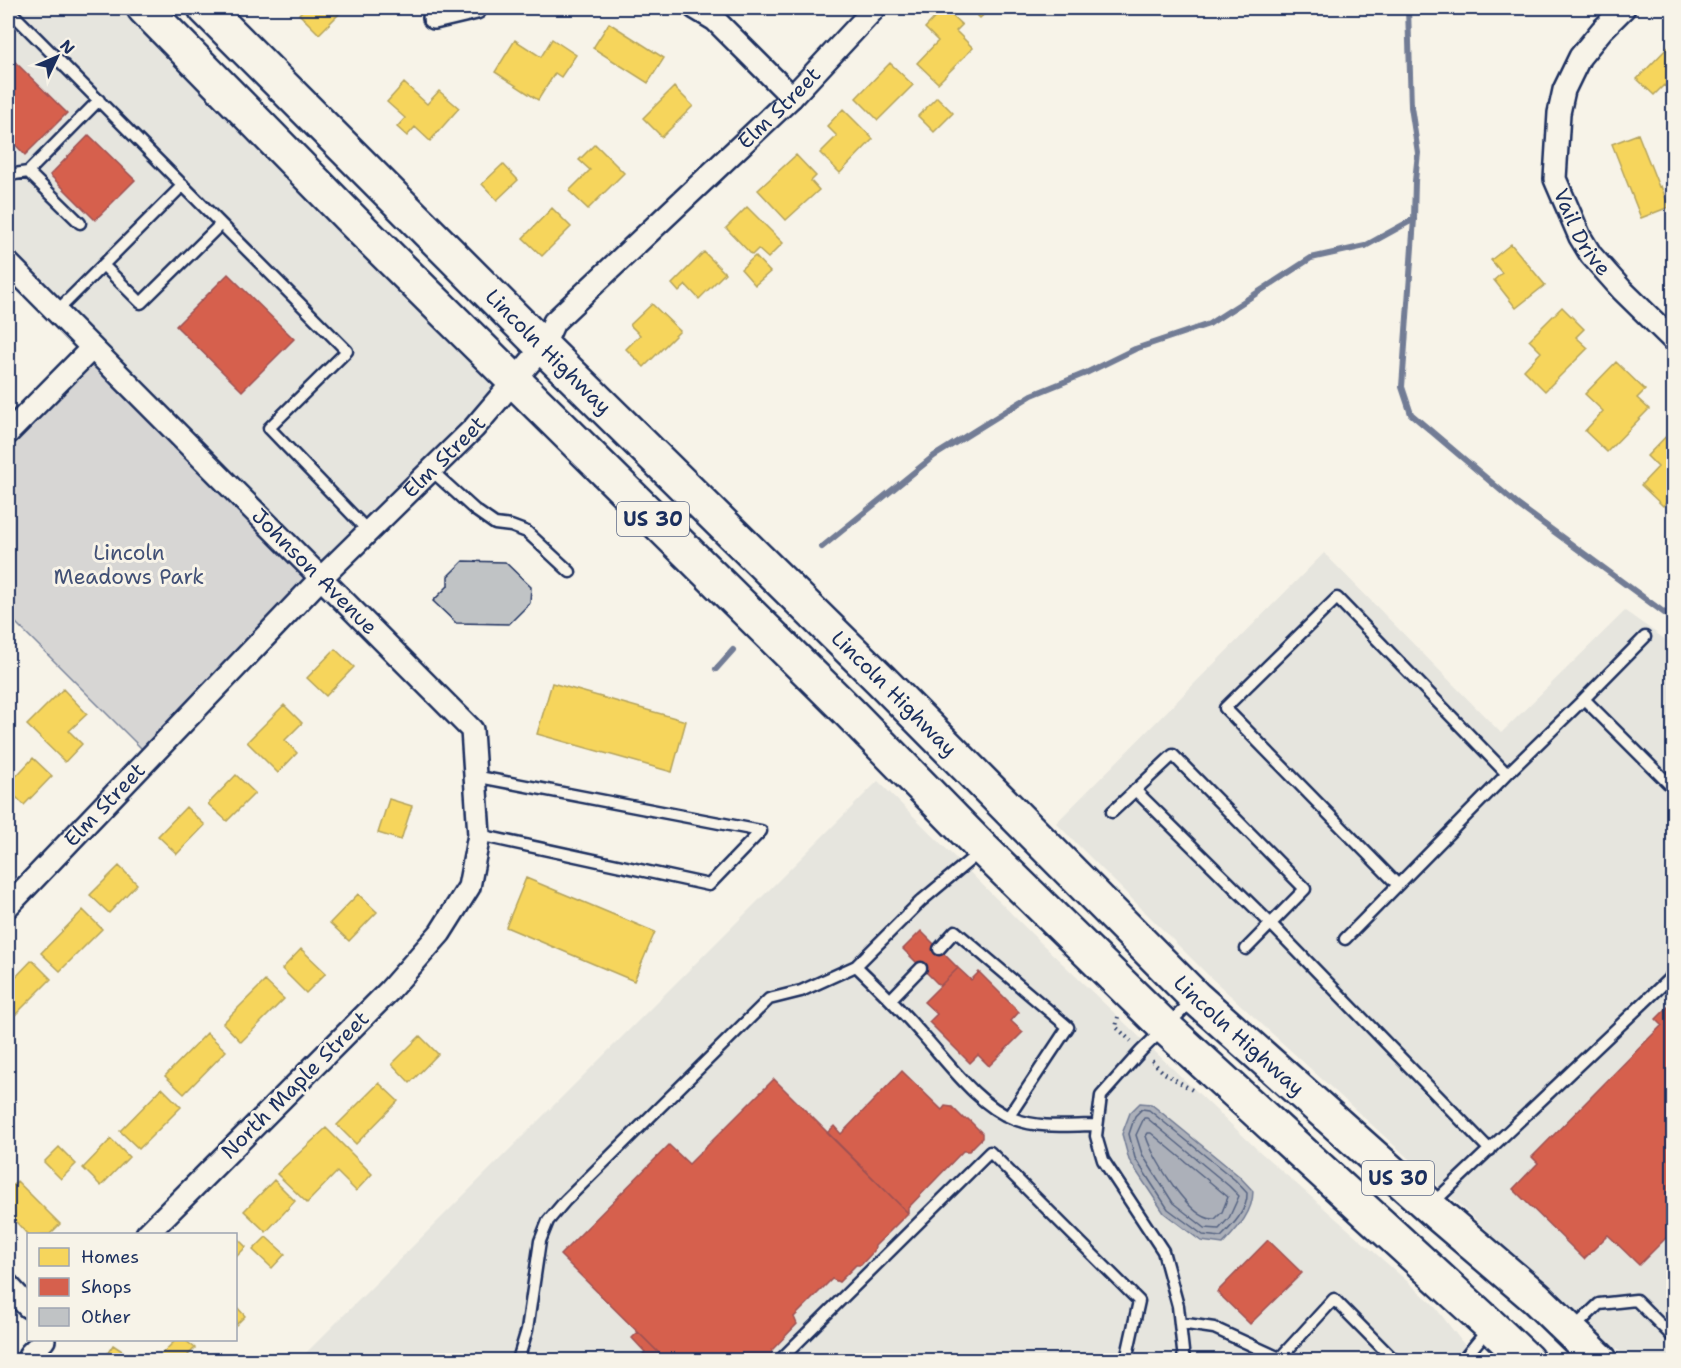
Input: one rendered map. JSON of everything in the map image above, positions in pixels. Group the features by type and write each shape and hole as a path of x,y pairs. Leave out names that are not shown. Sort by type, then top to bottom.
{"main road":[{"name":"Lincoln Highway","path":"144,8 513,381 1165,1027 1527,1360"},
{"name":"Lincoln Highway","path":"205,8 543,347 881,680 1196,998 1536,1298 1600,1360"}],"street":[{"path":"434,18 477,8"},
{"path":"695,8 715,20 792,97"},
{"name":"Elm Street","path":"8,906 321,578 474,428 543,347 554,322 792,97 875,8"},
{"name":"Vail Drive","path":"1624,8 1580,57 1564,90 1559,113 1555,179 1580,237 1591,255 1674,341"},
{"name":"Johnson Avenue","path":"8,263 472,730 479,836 469,887 440,933"},
{"path":"8,433 92,348"},
{"name":"North Maple Street","path":"148,1233 389,991 440,933"},
{"path":"8,1285 27,1306"},
{"path":"28,1360 30,1354 43,1341"}],"lane":[{"path":"8,9 347,351 269,428 368,531"},
{"path":"8,175 28,172 99,100"},
{"path":"28,172 80,223"},
{"path":"56,312 183,184"},
{"path":"103,265 141,303 221,224"},
{"path":"431,470 475,510 495,524 511,526 527,532 570,572"},
{"path":"1398,885 1225,708 1337,598 1508,774"},
{"path":"1345,939 1645,637"},
{"path":"1584,699 1674,789"},
{"path":"1112,812 1173,755 1305,889 1246,948"},
{"path":"474,776 761,831 709,885 479,836"},
{"path":"1135,790 1270,923 1490,1150"},
{"path":"518,1360 527,1330 540,1241 548,1221 565,1201 769,999 801,991 856,966 921,900 983,849"},
{"path":"939,949 955,931 1068,1027 1009,1116"},
{"path":"856,966 891,999 973,1090 1009,1116 1042,1126 1096,1125"},
{"path":"891,999 921,968"},
{"path":"1430,1206 1674,974"},
{"path":"1184,1360 1178,1306 1163,1251 1103,1160 1096,1136 1096,1125 1101,1096 1165,1027 1196,998"},
{"path":"780,1360 990,1152 1139,1301 1126,1360"},
{"path":"1180,1323 1214,1328 1282,1359 1334,1299 1394,1360"},
{"path":"1570,1332 1599,1304 1636,1300 1674,1338"},
{"path":"1463,1360 1491,1326"}],"shaded area":[{"path":"8,8 133,8 505,380 322,569 8,254"},
{"path":"1324,553 1501,733 1625,611 1673,645 1673,1360 1629,1360 1208,975 1056,823"},
{"path":"878,781 1042,944 1259,1151 1432,1303 1476,1360 299,1360"}],"green space":[{"name":"Lincoln Meadows Park","path":"95,361 313,580 143,750 8,615 8,448"}],"water":[{"path":"1140,1103 1151,1104 1239,1176 1253,1191 1247,1213 1223,1244 1201,1241 1164,1213 1129,1160 1122,1134 1130,1113"}],"building: Homes":[{"path":"302,8 334,8 340,13 319,34 299,14 304,9"},
{"path":"944,8 962,25 956,31 973,48 938,83 917,63 938,41 925,28"},
{"path":"970,8 991,8 980,18"},
{"path":"609,23 664,58 648,83 593,48"},
{"path":"552,39 576,55 561,77 555,73 538,100 495,72 515,40 541,57"},
{"path":"1674,41 1674,89 1671,92 1664,85 1654,95 1637,79"},
{"path":"890,63 913,85 878,120 856,98"},
{"path":"404,83 427,104 439,91 459,108 430,141 415,127 407,136 397,127 405,118 387,102"},
{"path":"674,87 693,106 662,137 643,118"},
{"path":"937,97 953,113 934,132 918,116"},
{"path":"843,109 873,139 840,173 820,153 837,136 827,126"},
{"path":"1638,134 1669,207 1641,218 1612,144"},
{"path":"595,144 624,173 588,209 569,191 590,170 579,160"},
{"path":"796,155 816,176 811,181 819,190 786,220 758,190"},
{"path":"503,164 518,180 497,200 482,184"},
{"path":"747,207 783,243 768,258 758,249 752,255 726,228"},
{"path":"552,208 571,227 542,256 523,238"},
{"path":"1511,244 1545,285 1516,308 1494,280 1502,273 1491,260"},
{"path":"704,252 725,273 699,299 686,285 679,292 672,284"},
{"path":"755,256 770,272 755,285 741,269"},
{"path":"652,304 680,331 644,367 626,349 640,335 630,325"},
{"path":"1562,307 1584,329 1576,337 1588,348 1545,391 1524,370 1541,352 1529,340"},
{"path":"1616,362 1645,390 1637,398 1649,409 1607,452 1585,431 1603,411 1585,394"},
{"path":"1674,428 1674,495 1663,506 1641,485 1658,467 1647,456"},
{"path":"335,649 354,667 326,696 307,678"},
{"path":"552,683 686,721 672,772 537,734"},
{"path":"63,689 87,714 69,731 82,744 65,762 27,725"},
{"path":"284,705 302,723 285,740 297,753 278,773 247,742"},
{"path":"33,758 52,776 24,805 8,789 8,785"},
{"path":"236,775 255,793 227,821 208,804"},
{"path":"389,799 412,806 401,840 378,833"},
{"path":"186,807 205,825 177,854 158,836"},
{"path":"119,866 137,884 109,913 90,895"},
{"path":"526,878 655,932 634,981 506,927"},
{"path":"358,894 377,912 349,941 330,923"},
{"path":"83,910 102,929 60,971 41,953"},
{"path":"301,949 326,973 306,993 282,969"},
{"path":"32,960 51,979 9,1021 8,985"},
{"path":"265,981 284,999 241,1042 223,1023"},
{"path":"207,1033 226,1051 184,1094 165,1076"},
{"path":"420,1036 438,1054 410,1083 392,1064"},
{"path":"379,1083 398,1101 356,1144 337,1125"},
{"path":"162,1088 181,1107 139,1149 120,1131"},
{"path":"326,1128 372,1174 356,1191 337,1172 307,1203 277,1174"},
{"path":"111,1139 129,1157 101,1186 83,1168"},
{"path":"59,1147 76,1164 61,1179 44,1162"},
{"path":"274,1180 295,1201 266,1232 244,1211"},
{"path":"17,1181 60,1224 51,1233 27,1234 8,1213 8,1190"},
{"path":"266,1237 285,1254 272,1268 253,1250"},
{"path":"237,1238 246,1247 237,1256"},
{"path":"237,1307 245,1316 237,1324"},
{"path":"175,1341 186,1341 195,1348 188,1355 194,1360 156,1359"},
{"path":"113,1345 136,1360 103,1360"}],"building: Shops":[{"path":"8,55 67,113 25,155 8,137"},
{"path":"89,135 135,180 95,220 50,175"},
{"path":"228,274 294,339 242,391 176,326"},
{"path":"921,931 958,968 940,986 903,949"},
{"path":"958,968 971,980 979,972 1019,1012 1011,1021 1023,1032 989,1066 978,1055 970,1063 929,1022 937,1014 924,1002"},
{"path":"1674,1001 1674,1230 1639,1265 1608,1235 1584,1259 1513,1189 1538,1163 1532,1157 1662,1025 1656,1019"},
{"path":"902,1071 942,1110 945,1106 952,1107 982,1133 982,1138 969,1151 963,1151 908,1208 908,1213 827,1133 834,1126 841,1134"},
{"path":"774,1079 908,1213 875,1246 874,1251 861,1265 856,1265 839,1282 832,1279 794,1317 797,1324 772,1350 766,1360 666,1360 560,1255 669,1145 689,1164"},
{"path":"1268,1240 1302,1273 1250,1324 1217,1292"},
{"path":"638,1332 666,1360 637,1360 645,1352 632,1338"}],"building: Other":[{"path":"463,561 505,562 531,587 530,603 509,624 456,623 433,601 448,586 448,576"}],"waterway":[{"path":"1408,8 1411,107 1418,153 1402,387 1411,414 1518,505 1674,620"},
{"path":"822,547 934,456 1032,395 1086,373 1135,349 1209,324 1311,258 1365,246 1414,219"},
{"path":"716,669 733,650"}]}
